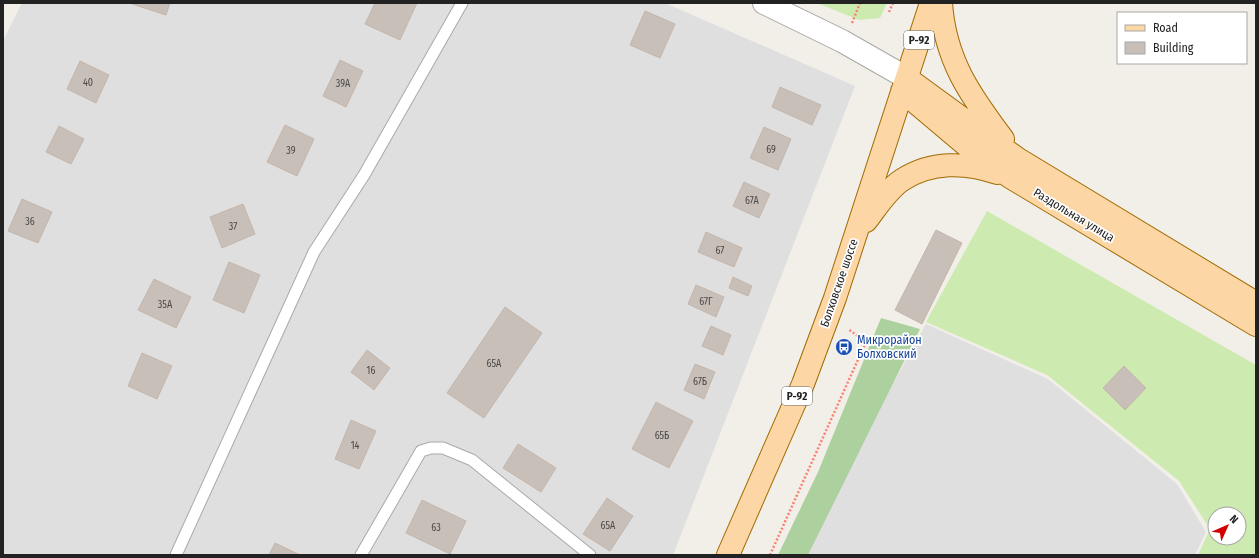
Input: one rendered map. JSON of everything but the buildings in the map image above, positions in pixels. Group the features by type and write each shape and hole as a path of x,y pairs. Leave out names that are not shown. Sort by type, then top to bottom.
{"main road":[{"name":"Болховское шоссе","path":"728,555 803,384 856,233 931,3"},
{"path":"941,3 942,21 949,51 971,96 1014,168"},
{"name":"Раздольная улица","path":"904,84 1014,168 1256,325"},
{"path":"856,233 887,194 902,180 918,172 939,166 961,165 984,168 1014,168"},
{"name":"Раздольная улица","path":"1014,168 1256,303"}],"street":[{"path":"764,3 847,32 904,84"}],"lane":[{"path":"176,555 314,252 364,175 462,3"},
{"path":"361,555 421,452 431,448 443,448 472,460 590,555"}],"path":[{"path":"847,32 860,3"},
{"path":"889,12 892,3"},
{"path":"770,555 866,342 848,329"}],"shaded area":[{"path":"22,3 665,3 855,86 673,555 3,555 3,41"},
{"path":"926,324 1048,379 1177,484 1206,532 1195,555 785,555 859,445"}],"green space":[{"path":"817,3 887,3 880,18 859,20"},
{"path":"987,211 1256,365 1256,555 1198,555 1207,536 1207,546 1247,546 1247,506 1207,506 1207,524 1179,481 1047,375 926,322"},
{"path":"881,318 920,329 808,555 778,555 818,472"}],"place":[{"name":"Микрорайон Болховский","path":"844,347"}]}
